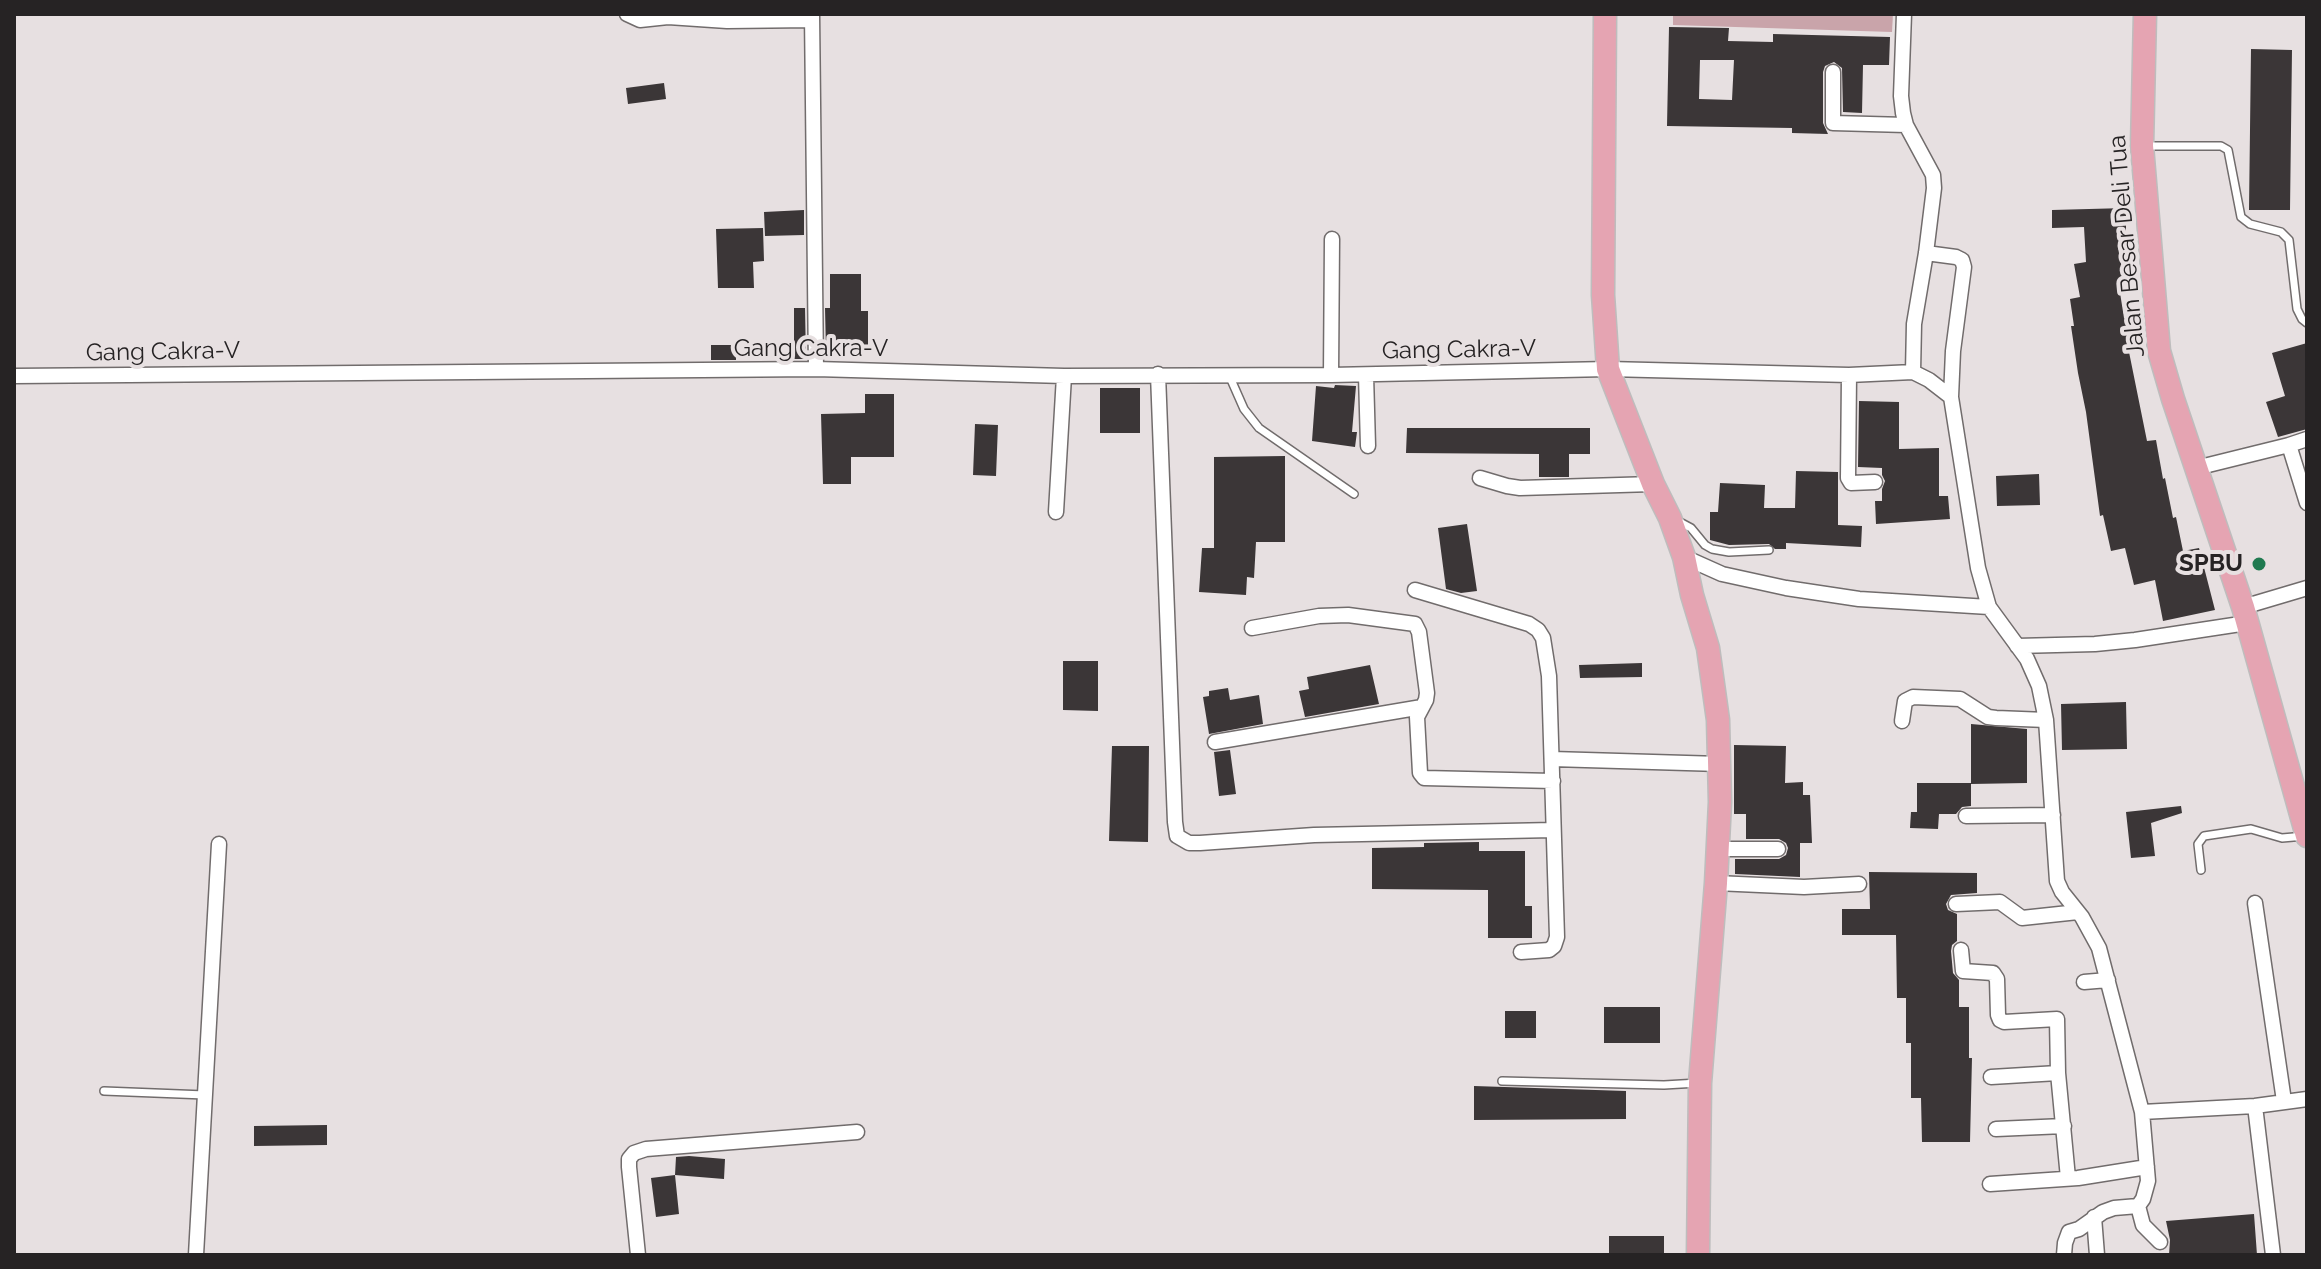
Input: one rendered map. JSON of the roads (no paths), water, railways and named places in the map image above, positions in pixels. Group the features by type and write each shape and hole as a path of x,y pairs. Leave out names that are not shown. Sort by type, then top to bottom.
{"main road":[{"path":"1605,14 1603,295 1608,369 1684,557 1708,648 1716,693 1720,764 1716,883 1700,1083 1698,1255"},
{"name":"Jalan Besar Deli Tua","path":"2145,14 2142,146 2159,351 2245,615 2307,836"}],"street":[{"path":"627,14 640,20 668,17 727,21 812,17 816,369"},
{"path":"1904,14 1901,96 1906,125 1933,175 1934,188 1914,324 1913,372 1951,397"},
{"path":"1833,72 1833,123 1906,125"},
{"path":"1331,375 1332,239"},
{"path":"1926,253 1956,257 1962,260 1964,267 1954,339 1951,397 1978,568 1989,607 2027,659 2039,686 2046,720 2057,881 2099,948 2142,1112 2147,1167 2145,1194 2138,1206 2143,1225 2160,1242"},
{"name":"Gang Cakra-V","path":"14,376 816,369 1064,376 1366,375 1608,369 1849,375 1913,372"},
{"path":"1158,374 1177,836 1181,840 1200,843 1314,835 1553,830"},
{"path":"1366,375 1368,446"},
{"path":"1849,375 1848,478 1851,483 1875,482"},
{"path":"1056,512 1064,376"},
{"path":"2196,468 2307,439"},
{"path":"2289,445 2307,503"},
{"path":"1480,478 1520,488 1653,484"},
{"path":"1684,557 1722,574 1801,590 1859,599 1989,607"},
{"path":"2017,646 2122,641 2245,615 2307,588"},
{"path":"1415,590 1529,624 1543,638 1549,676 1557,937 1549,950 1521,952"},
{"path":"1252,628 1319,616 1348,615 1415,624 1419,632 1427,693 1417,717 1420,773 1424,778 1553,781"},
{"path":"1902,721 1905,701 1913,697 1960,699 1988,717 2046,720"},
{"path":"1215,742 1422,707"},
{"path":"1552,759 1720,764"},
{"path":"1966,816 2053,815"},
{"path":"196,1255 219,844"},
{"path":"1716,849 1778,849"},
{"path":"1716,883 1804,887 1859,884"},
{"path":"1956,904 2000,902 2022,918 2078,912"},
{"path":"2255,903 2284,1101"},
{"path":"1961,950 1963,971 1993,973 1997,979 2000,1020 2057,1019 2058,1073 2068,1178"},
{"path":"2084,982 2108,980"},
{"path":"1991,1077 2058,1073"},
{"path":"2142,1112 2255,1106 2307,1099"},
{"path":"2255,1106 2273,1255"},
{"path":"1996,1129 2064,1126"},
{"path":"638,1255 629,1167 629,1159 634,1153 646,1149 857,1132"},
{"path":"1990,1184 2068,1178 2147,1167"},
{"path":"2064,1255 2069,1232 2114,1208 2138,1206"},
{"path":"2094,1217 2097,1255"}],"lane":[{"path":"2142,146 2221,146 2228,150 2241,217 2250,224 2281,232 2289,240 2297,309 2307,323"},
{"path":"1229,375 1244,409 1259,428 1354,494"},
{"path":"1670,518 1691,528 1712,549 1729,552 1769,550"},
{"path":"2201,870 2198,844 2204,836 2251,829 2282,838 2307,836"},
{"path":"1502,1081 1700,1083"},
{"path":"104,1091 205,1095"}],"place":[{"name":"SPBU","path":"2259,564"}]}
